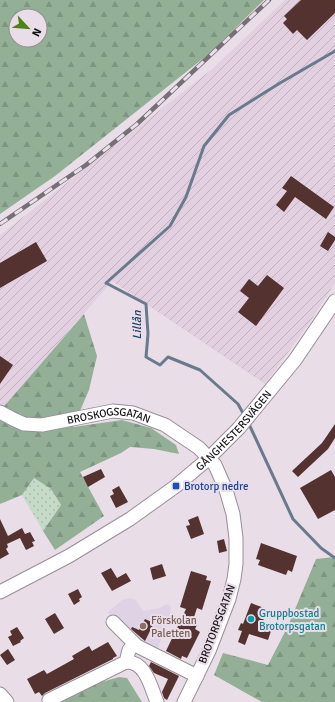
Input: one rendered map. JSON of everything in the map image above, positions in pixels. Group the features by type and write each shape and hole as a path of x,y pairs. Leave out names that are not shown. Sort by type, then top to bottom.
{"street":[{"name":"GÅNGHESTERSVÄGEN","path":"0,592 69,556 130,519 176,486 209,458 238,428 295,360 335,301"},
{"name":"BROSKOGSGATAN","path":"0,412 24,424 42,425 113,411 133,413 165,425 187,438 209,458"},
{"name":"BROTORPSGATAN","path":"184,702 209,651 229,599 236,564 236,538 233,514 220,473 209,458"},
{"name":"BROTORPSGATAN","path":"113,622 134,644 197,676"},
{"path":"126,662 128,650 134,644"},
{"path":"49,700 126,662 131,662 138,664 144,672 157,702"},
{"path":"0,694 8,702"}],"shaded area":[{"path":"285,0 335,0 335,283 308,325 265,384 112,281 0,411 0,235 211,70"},
{"name":"Förskolan Paletten","path":"130,598 136,600 143,611 160,608 166,604 171,606 170,615 157,650 129,637 108,612 122,600"}],"green space":[{"path":"0,0 264,0 210,53 55,176 0,214"},
{"path":"84,314 97,356 89,390 73,427 122,420 151,428 176,445 179,454 154,449 130,447 121,453 80,472 104,516 55,550 43,531 61,505 51,489 34,478 22,495 0,504 0,411"},
{"path":"34,478 51,489 61,505 43,531 22,495"},
{"path":"335,557 335,702 262,702 214,675 223,653 268,665 288,626 316,559"},
{"path":"119,677 127,678 142,702 52,702 95,684"}],"building":[{"path":"301,0 335,0 335,13 307,40 297,30 293,34 283,23 287,19 284,16"},
{"path":"291,176 334,207 326,219 295,197 284,212 276,205 287,191 282,188"},
{"path":"328,232 335,237 335,240 328,251 320,246"},
{"path":"36,242 47,261 0,288 0,263"},
{"path":"267,275 284,288 256,326 238,312 249,298 240,291 249,279 258,286"},
{"path":"0,356 13,365 0,384"},
{"path":"335,424 335,438 328,449 298,477 292,471 322,443"},
{"path":"101,469 105,477 88,487 83,477"},
{"path":"331,470 335,477 335,510 318,519 300,488"},
{"path":"119,486 128,502 116,508 110,496 114,494 112,490"},
{"path":"198,516 204,534 191,539 186,526 190,525 188,520"},
{"path":"0,519 8,536 22,528 25,534 30,532 35,541 32,542 34,546 26,550 20,538 7,544 8,547 6,549 9,554 0,559"},
{"path":"224,539 227,551 219,553 217,541"},
{"path":"261,543 297,556 292,572 288,570 286,575 258,565 260,560 256,559"},
{"path":"162,564 166,576 153,580 150,568"},
{"path":"111,568 117,578 126,573 131,581 112,591 101,573"},
{"path":"191,571 207,576 206,580 211,581 202,610 197,608 192,623 197,625 195,629 200,632 187,658 182,656 181,659 166,651 186,609 180,607"},
{"path":"78,589 82,597 79,599 80,601 74,605 68,594"},
{"name":"Gruppbostad Brotorpsgatan","path":"251,603 267,609 262,624 272,628 268,640 249,634 245,645 238,642 242,631 238,630 241,623 243,624"},
{"path":"55,613 64,628 54,634 45,619"},
{"path":"145,619 154,623 145,641 131,629 132,627 139,630"},
{"path":"17,627 24,638 20,641 21,642 13,646 8,637 12,635 10,631"},
{"path":"108,642 117,656 113,659 45,693 42,696 39,692 35,694 27,679 44,670 47,674 74,659 72,656 89,646 92,651"},
{"path":"8,649 15,660 7,665 0,655"},
{"path":"151,662 179,676 167,700 164,698 162,692 168,679 154,673 149,666"}],"waterway":[{"name":"Lillån","path":"244,415 238,404 200,370 168,357 160,365 146,357 148,334 146,304 106,283 170,226 186,197 204,146 229,115 335,51"},
{"name":"Lillån","path":"248,422 293,519 321,548 335,558"}],"railway":[{"path":"0,224 86,165 137,124 269,0"}],"place":[{"name":"Brotorp nedre","path":"176,486"},
{"name":"Gruppbostad Brotorpsgatan","path":"251,619"},
{"name":"Förskolan Paletten","path":"143,626"}]}
